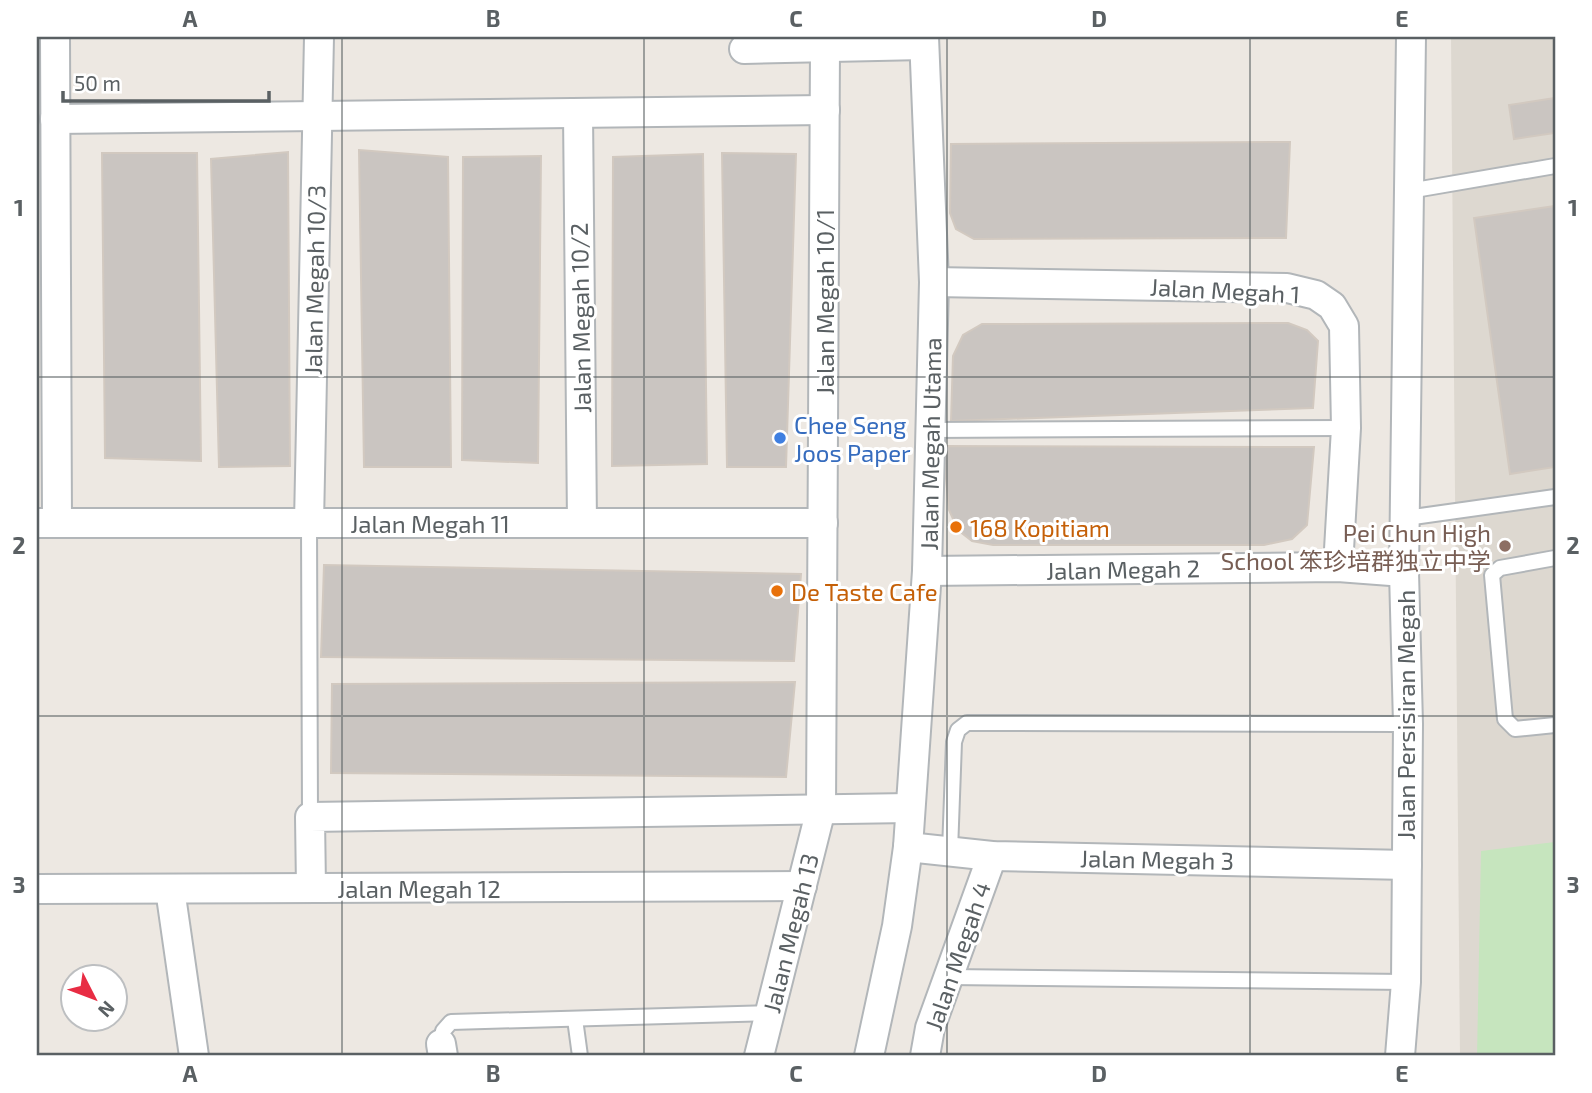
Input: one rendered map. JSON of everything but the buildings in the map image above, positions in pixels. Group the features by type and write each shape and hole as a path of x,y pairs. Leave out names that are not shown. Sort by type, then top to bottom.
{"street":[{"path":"47,523 55,37"},
{"name":"Jalan Megah 10/3","path":"309,523 319,37"},
{"name":"Jalan Persisiran Megah","path":"1399,1056 1406,982 1408,724 1404,572 1410,37"},
{"path":"744,49 924,41"},
{"name":"Jalan Megah Utama","path":"869,1056 897,926 908,847 926,570 934,282 924,41"},
{"name":"Jalan Megah 10/1","path":"821,809 825,47"},
{"path":"55,119 825,110"},
{"name":"Jalan Megah 10/2","path":"578,113 582,523"},
{"name":"Jalan Megah 1","path":"934,282 1287,288 1316,295 1332,306 1344,326 1346,428 1338,567"},
{"name":"Jalan Megah 11","path":"47,523 822,523"},
{"name":"Jalan Megah 2","path":"926,570 1338,567 1404,572"},
{"path":"311,888 310,817 910,808"},
{"name":"Jalan Megah 13","path":"759,1056 821,809"},
{"name":"Jalan Megah 3","path":"908,847 992,856 1406,865"},
{"name":"Jalan Megah 4","path":"925,1056 930,1028 992,856"},
{"name":"Jalan Megah 12","path":"37,889 802,886"},
{"path":"170,889 194,1056"}],"lane":[{"path":"1409,191 1555,166"},
{"path":"930,430 1346,428"},
{"path":"1406,518 1555,497"},
{"path":"309,523 310,817"},
{"path":"1555,558 1500,568 1492,575 1505,719 1515,729 1555,726"},
{"path":"950,851 954,742 958,730 967,723 1408,724"},
{"path":"948,977 1406,982"},
{"path":"442,1050 443,1031 451,1022 770,1013"},
{"path":"575,1019 580,1056"}],"shaded area":[{"name":"Pei Chun High School 笨珍培群独立中学","path":"1451,37 1555,37 1555,1056 1460,1056"}],"green space":[{"path":"1555,842 1555,1056 1477,1056 1481,851"}],"place":[{"name":"Chee Seng Joos Paper","path":"780,438"},
{"name":"168 Kopitiam","path":"956,527"},
{"name":"Pei Chun High School 笨珍培群独立中学","path":"1505,546"},
{"name":"De Taste Cafe","path":"777,591"}]}
